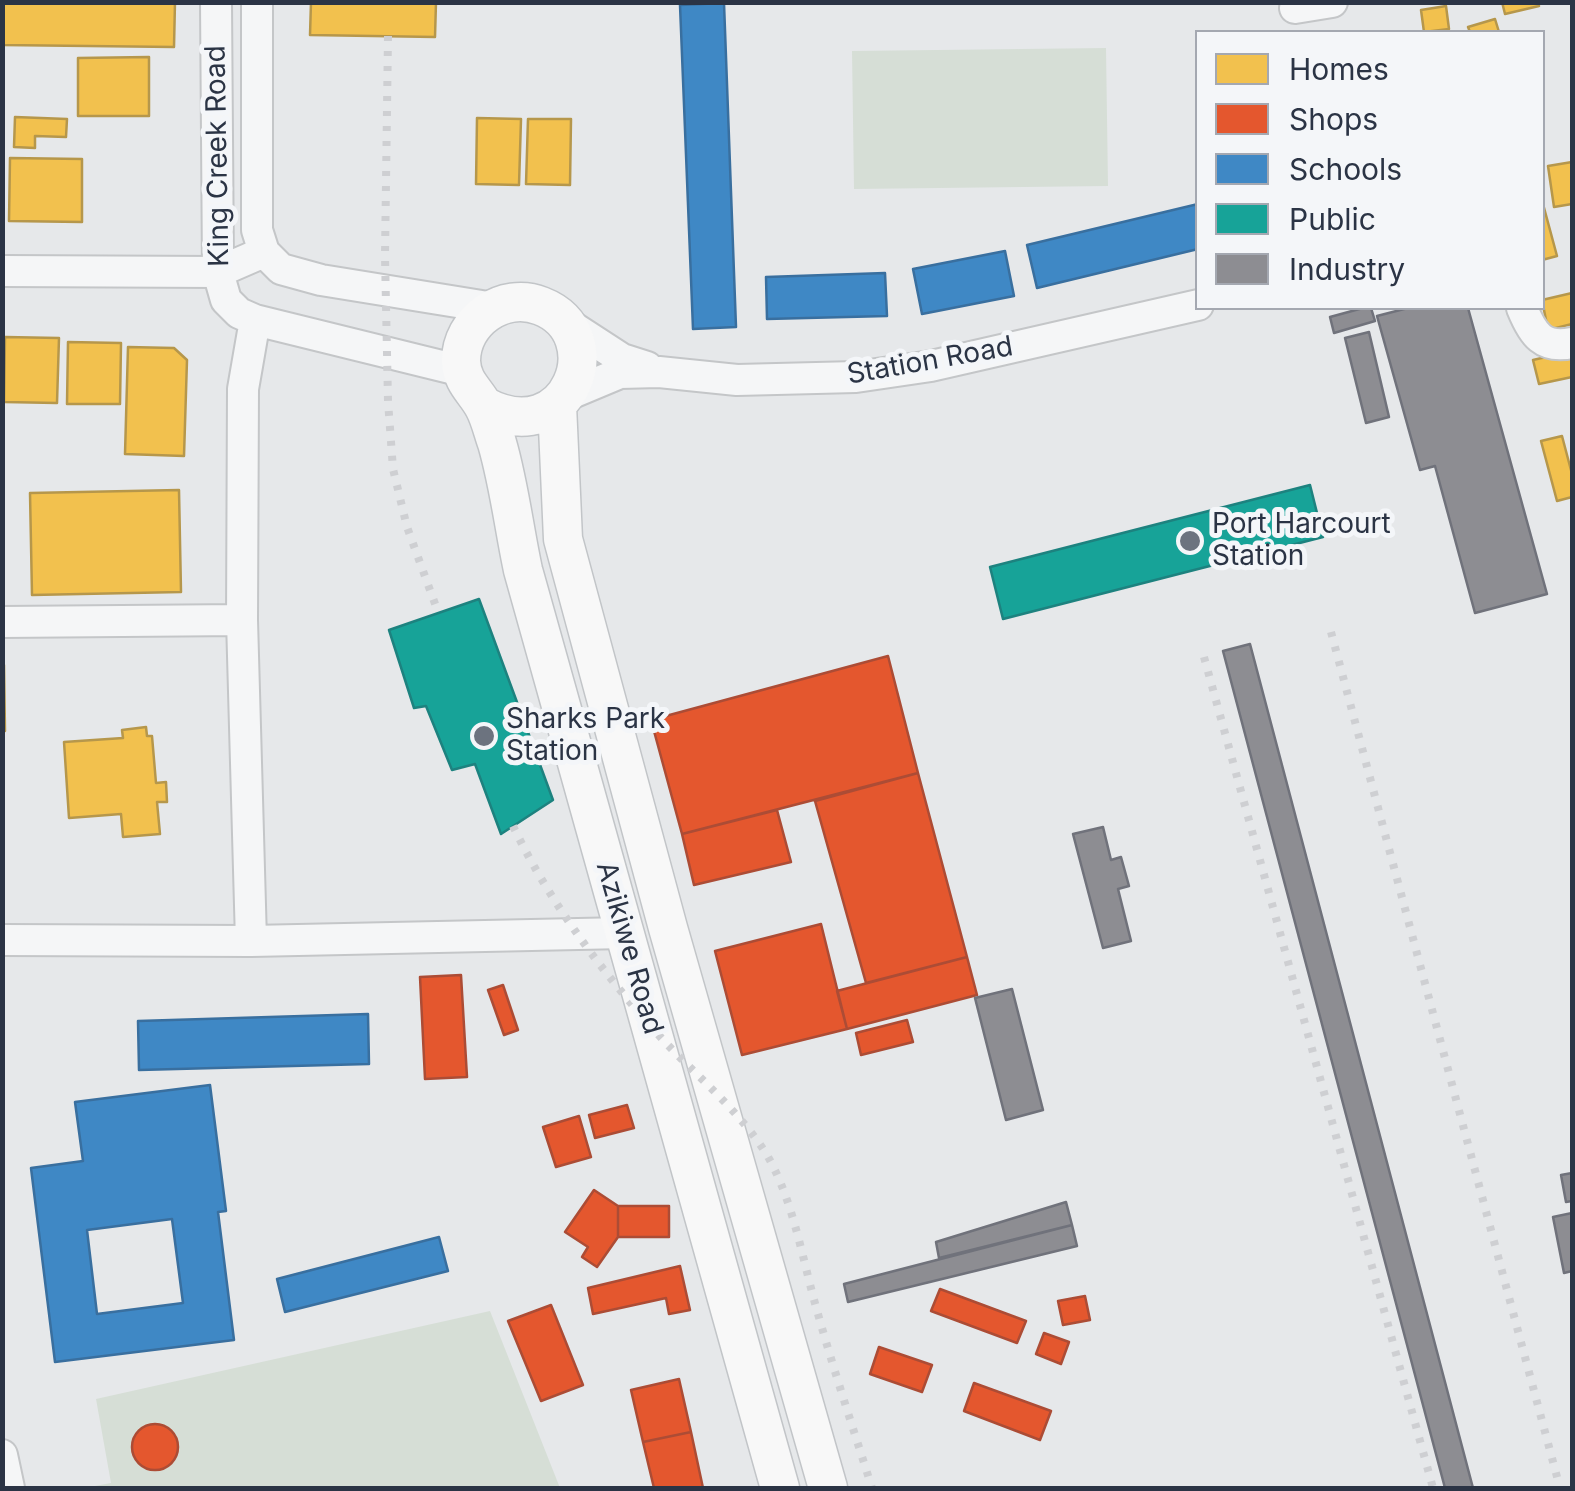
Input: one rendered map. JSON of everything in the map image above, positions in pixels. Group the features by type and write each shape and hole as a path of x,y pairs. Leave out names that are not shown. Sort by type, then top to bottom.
{"main road":[{"path":"517,302 542,306 562,320 575,341 578,360 575,379 561,400 540,414 521,418 501,415 484,406 468,388 462,371 464,341 471,328 494,308 517,302"},
{"name":"Azikiwe Road","path":"561,400 563,540 668,928 828,1488"},
{"name":"Azikiwe Road","path":"484,406 498,446 523,570 780,1488"}],"street":[{"name":"King Creek Road","path":"216,2 218,272 226,300 239,313 255,320"},
{"name":"King Creek Road","path":"257,2 257,230 264,252 281,269 321,280 494,308"},
{"path":"1296,14 1332,2"},
{"path":"2,272 218,272 264,252"},
{"name":"Station Road","path":"561,400 620,373 659,372 738,380 856,377 931,366 1195,306"},
{"path":"1523,310 1544,342 1553,347 1572,343"},
{"path":"251,941 242,620 243,389 255,320 462,371"},
{"name":"Station Road","path":"562,320 622,359 659,372"},
{"path":"2,622 242,620"},
{"path":"2,940 251,941 625,933"},
{"path":"2,1456 9,1488"}],"shaded area":[{"path":"1106,48 1108,186 854,189 852,51"},
{"path":"490,1311 560,1488 84,1488 111,1483 96,1399"}],"building: Homes":[{"path":"2,2 175,2 174,47 2,45"},
{"path":"311,2 436,2 435,37 310,35"},
{"path":"1502,2 1538,2 1539,6 1505,14"},
{"path":"1446,6 1449,29 1424,30 1421,10"},
{"path":"1495,19 1498,30 1469,30 1468,27"},
{"path":"149,57 149,116 78,116 78,58"},
{"path":"15,117 67,119 66,137 35,136 35,148 14,147"},
{"path":"477,118 521,119 519,185 476,184"},
{"path":"528,119 571,119 570,185 526,184"},
{"path":"10,158 82,159 82,222 9,221"},
{"path":"1572,162 1572,204 1554,207 1548,166"},
{"path":"1545,211 1557,256 1545,259"},
{"path":"1572,293 1572,324 1548,330 1545,299"},
{"path":"5,337 59,338 57,403 4,402"},
{"path":"68,342 121,343 120,404 67,404"},
{"path":"128,347 174,348 187,360 184,456 125,454"},
{"path":"1572,351 1572,377 1539,384 1533,360"},
{"path":"1562,436 1572,474 1572,497 1557,501 1541,441"},
{"path":"179,490 181,592 32,595 30,493"},
{"path":"4,665 5,731 2,731"},
{"path":"146,727 147,736 152,736 156,783 166,782 167,802 157,802 160,834 123,837 121,814 69,818 64,742 123,738 122,730"}],"building: Shops":[{"path":"888,656 918,773 682,834 651,720"},
{"path":"918,773 967,957 866,983 815,801"},
{"path":"777,810 791,862 694,885 682,834"},
{"path":"821,924 847,1029 742,1055 715,951"},
{"path":"967,957 977,995 847,1029 837,991"},
{"path":"461,975 467,1077 425,1079 420,977"},
{"path":"503,985 518,1030 504,1035 488,990"},
{"path":"907,1020 913,1042 861,1055 856,1033"},
{"path":"627,1105 634,1128 595,1138 589,1115"},
{"path":"579,1116 591,1157 556,1167 543,1127"},
{"path":"594,1190 618,1206 618,1237 597,1267 582,1257 588,1247 565,1232"},
{"path":"618,1206 669,1206 669,1237 618,1237"},
{"path":"680,1266 690,1310 669,1314 666,1298 593,1314 588,1288"},
{"path":"940,1289 1026,1321 1017,1343 931,1311"},
{"path":"1085,1296 1090,1320 1063,1325 1058,1301"},
{"path":"551,1305 583,1385 541,1401 508,1321"},
{"path":"1044,1333 1069,1342 1061,1364 1036,1354"},
{"path":"879,1347 932,1365 922,1392 870,1374"},
{"path":"679,1379 691,1432 643,1442 631,1390"},
{"path":"974,1383 1051,1411 1040,1440 964,1411"},
{"path":"155,1424 172,1430 178,1447 172,1464 155,1470 138,1464 132,1447 138,1430"},
{"path":"691,1432 703,1488 654,1488 643,1442"}],"building: Schools":[{"path":"724,3 736,327 693,329 680,5"},
{"path":"1195,205 1195,250 1037,288 1027,245"},
{"path":"1005,251 1014,296 922,314 913,269"},
{"path":"885,273 887,316 767,319 766,277"},
{"path":"368,1014 369,1064 139,1070 138,1021"},
{"path":"210,1085 226,1211 218,1212 234,1340 55,1362 31,1168 83,1161 75,1102","holes":["172,1219 183,1303 97,1314 87,1230"]},
{"path":"439,1237 448,1271 285,1312 277,1279"}],"building: Public":[{"path":"1310,485 1323,537 1003,619 990,567"},
{"name":"Sharks Park Station","path":"479,599 553,800 501,834 475,764 452,770 426,706 414,708 389,630"}],"building: Industry":[{"path":"1372,310 1375,321 1334,333 1330,317"},
{"path":"1400,310 1469,310 1547,594 1475,613 1435,466 1420,470 1377,316"},
{"path":"1369,332 1389,417 1366,423 1345,338"},
{"path":"1250,644 1473,1488 1445,1488 1223,651"},
{"path":"1103,827 1111,860 1121,857 1129,886 1118,889 1131,941 1103,948 1073,834"},
{"path":"1012,989 1043,1110 1006,1120 975,998"},
{"path":"1572,1173 1572,1201 1566,1202 1561,1175"},
{"path":"1066,1202 1072,1225 939,1258 936,1242"},
{"path":"1572,1213 1572,1271 1564,1273 1553,1217"},
{"path":"1072,1225 1077,1246 848,1302 844,1284"}],"railway":[{"path":"388,36 385,256 393,469 407,527 438,612"},
{"path":"1331,632 1560,1488"},
{"path":"1204,657 1433,1488"},
{"path":"513,826 559,907 595,959 655,1031 742,1121 767,1155 790,1210 872,1488"}],"place":[{"name":"Port Harcourt Station","path":"1190,541"},
{"name":"Sharks Park Station","path":"484,736"}]}
